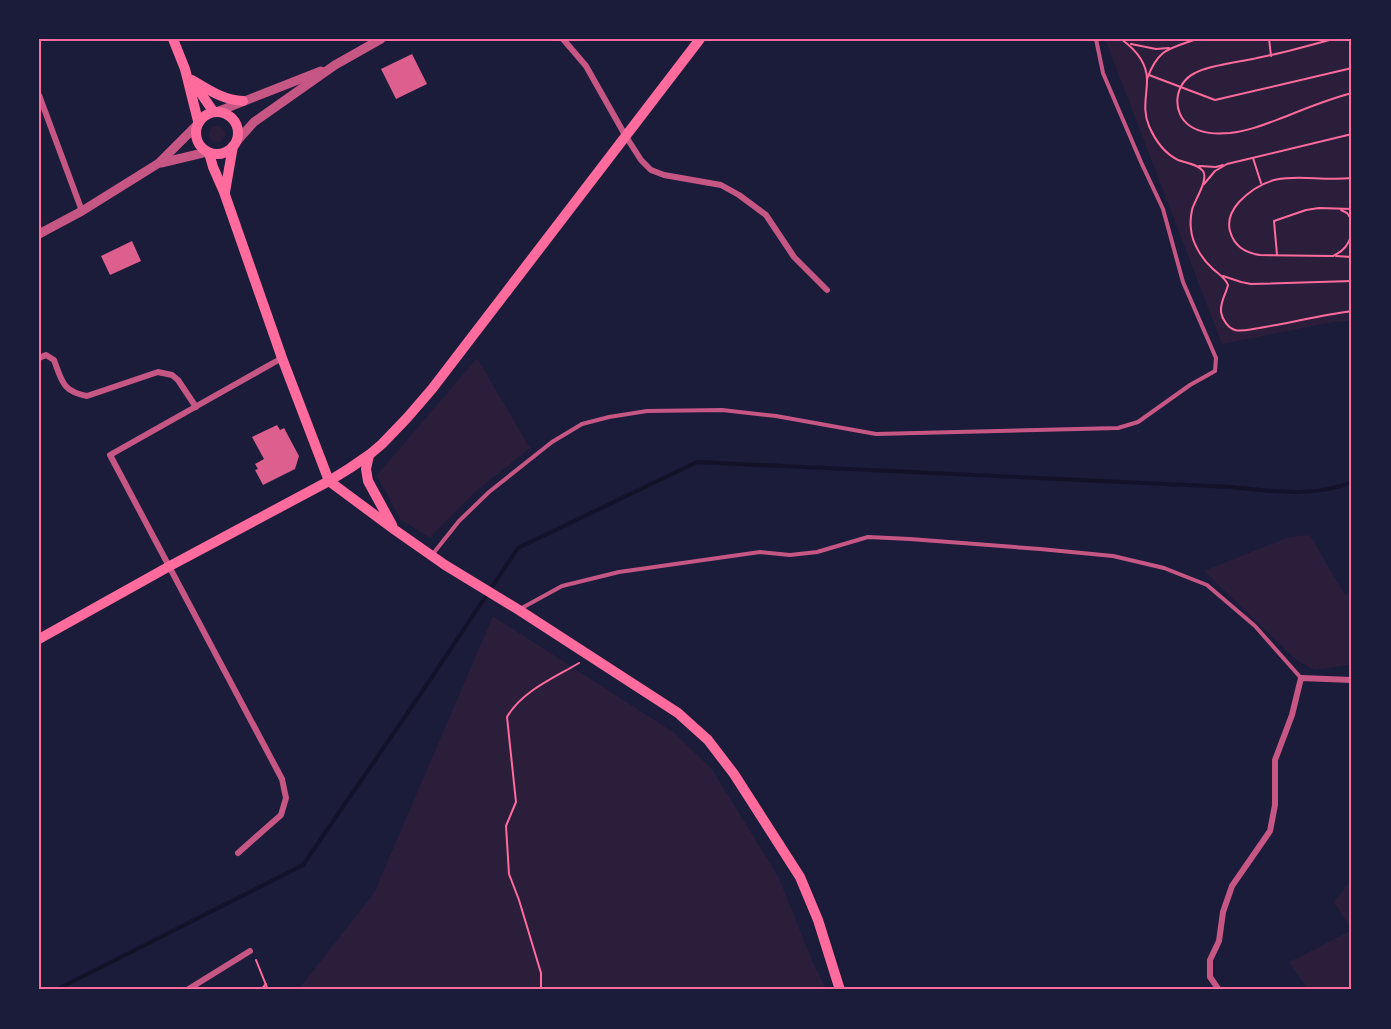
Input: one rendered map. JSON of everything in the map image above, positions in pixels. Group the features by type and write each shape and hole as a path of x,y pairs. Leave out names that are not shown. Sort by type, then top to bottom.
{"main road":[{"path":"173,39 185,69 197,124 196,141 208,152 215,154 228,151 235,143"},
{"path":"39,639 329,481 369,455 407,418 432,389 700,39"},
{"path":"185,69 216,111 231,116 235,122 238,134 224,192"},
{"path":"192,80 220,97 243,101"},
{"path":"197,124 204,115 216,111"},
{"path":"208,152 329,481 445,565 678,713 708,740 734,774 800,877 818,920 840,990"},
{"path":"369,455 366,469 368,481 395,530"}],"street":[{"path":"235,143 254,122 335,65 381,39"},
{"path":"563,39 585,66 625,135 641,160 651,170 663,175 721,185 739,195 766,215 794,257 827,290"},
{"path":"216,111 335,65"},
{"path":"39,95 82,211"},
{"path":"39,234 82,211 159,163 197,124"},
{"path":"159,163 208,152"},
{"path":"39,358 46,355 54,360 64,386 75,393 87,396 158,372 172,375 196,407"},
{"path":"238,853 281,815 286,798 282,779 110,455 282,358"},
{"path":"1219,990 1210,977 1210,960 1219,941 1224,912 1232,886 1270,831 1275,806 1275,760 1292,715 1301,678 1352,680"},
{"path":"187,990 250,951"}],"lane":[{"path":"432,556 459,521 481,499 552,442 582,424 609,417 647,411 722,411 776,416 876,434 1118,428 1138,422 1190,385 1215,371 1216,358 1183,282 1163,209 1103,73 1096,39"},
{"path":"519,610 562,586 619,572 759,552 790,555 817,552 868,537 1040,549 1113,556 1164,568 1207,585 1255,626 1301,678"}],"path":[{"path":"1121,39 1137,52 1143,62 1147,79 1144,111 1148,125 1164,150 1178,160 1196,166 1216,167 1352,134"},
{"path":"1128,44 1156,49 1197,39"},
{"path":"1269,39 1271,56"},
{"path":"1333,39 1194,73 1180,87 1177,95 1179,112 1183,120 1201,132 1215,134 1247,131 1330,98 1352,93"},
{"path":"1147,79 1152,64 1158,56 1171,47"},
{"path":"1149,75 1215,99 1352,68"},
{"path":"1253,158 1262,185"},
{"path":"1227,164 1215,171 1203,185 1191,211 1191,228 1194,243 1202,256 1210,267 1226,279 1228,285 1221,312 1230,327 1237,330 1281,325 1352,311"},
{"path":"1196,166 1203,171 1203,185"},
{"path":"1352,178 1293,177 1262,185 1251,191 1235,206 1229,225 1235,242 1251,254 1352,257"},
{"path":"1277,255 1274,221 1306,210 1352,209"},
{"path":"1341,210 1347,213 1352,220"},
{"path":"1333,256 1346,248 1352,234"},
{"path":"1221,275 1251,284 1352,281"},
{"path":"541,990 541,972 509,874 506,826 516,802 507,717 527,694 590,656"},
{"path":"250,951 253,952 268,990"},
{"path":"261,990 266,984"}],"shaded area":[{"path":"1105,39 1352,39 1352,321 1334,322 1222,344"},
{"path":"214,126 220,126 225,134 223,140 214,142 209,137 209,131"},
{"path":"477,358 530,448 474,493 430,538 400,519 377,475"},
{"path":"1310,535 1345,595 1352,591 1352,662 1348,665 1315,670 1296,660 1204,571 1289,537"},
{"path":"493,616 673,732 712,769 779,878 813,963 827,990 298,990 374,893"},
{"path":"1352,879 1352,930 1334,902"},
{"path":"1352,930 1352,990 1308,990 1289,962"}],"building":[{"path":"412,54 427,84 396,99 381,69"},
{"path":"132,241 141,261 110,275 101,256"},
{"path":"277,425 280,430 284,428 299,456 295,469 263,485 255,470 258,469 255,464 264,459 252,437"}],"waterway":[{"path":"56,990 303,865 518,548 697,462 1230,487 1292,492 1323,490 1352,482"}]}
